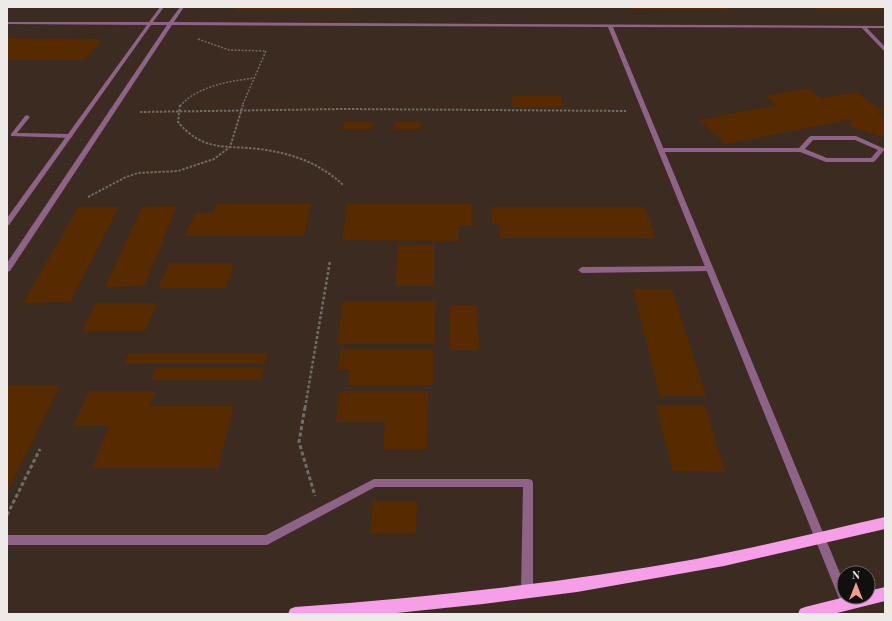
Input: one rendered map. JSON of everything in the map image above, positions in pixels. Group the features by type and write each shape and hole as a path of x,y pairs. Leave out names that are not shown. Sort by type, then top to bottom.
{"main road":[{"path":"295,614 527,592 671,570 885,523"},
{"path":"805,614 843,605"}],"street":[{"path":"7,223 162,7"},
{"path":"7,268 182,7"},
{"path":"7,23 885,27"},
{"path":"610,26 836,578"},
{"path":"863,27 884,48"},
{"path":"28,117 13,135 70,136"},
{"path":"661,150 801,150 826,160 873,160 883,149 856,138 811,138 801,150"},
{"path":"582,270 709,269"},
{"path":"7,540 267,540 374,482 528,483 527,592"}],"path":[{"path":"88,197 126,177 138,173 178,171 194,167 214,159 230,147 240,111 266,52 229,50 192,36"},
{"path":"255,78 238,79 219,84 196,94 180,105 178,111 178,122 184,131 193,138 205,144 260,149 289,154 310,162 334,175 343,185"},
{"path":"140,112 626,111"},
{"path":"320,511 299,442 330,261"},
{"path":"7,515 40,449"}],"shaded area":[{"path":"7,7 885,7 885,614 7,614"}],"building":[{"path":"236,7 353,7 352,10 235,10"},
{"path":"630,7 729,7 730,10 631,9"},
{"path":"813,7 885,7 885,10 816,10"},
{"path":"7,38 102,39 84,60 7,60"},
{"path":"808,88 822,98 855,92 885,112 876,114 885,117 885,138 848,126 853,119 725,144 699,120 776,105 766,96"},
{"path":"511,96 561,96 563,107 513,107"},
{"path":"344,122 372,122 371,129 342,129"},
{"path":"395,122 421,122 420,129 394,129"},
{"path":"216,204 311,204 304,236 185,236 195,213 213,213"},
{"path":"347,204 472,204 473,226 458,226 458,241 342,240"},
{"path":"177,206 144,286 105,287 142,207"},
{"path":"78,207 119,207 70,302 23,303"},
{"path":"491,207 645,207 656,238 500,238 499,224 492,224"},
{"path":"398,245 434,245 434,286 395,286"},
{"path":"169,263 234,263 226,288 158,288"},
{"path":"633,289 672,289 706,396 660,396"},
{"path":"343,301 435,301 435,344 337,344"},
{"path":"96,303 157,303 145,331 82,331"},
{"path":"450,306 477,306 479,350 450,350"},
{"path":"341,349 433,349 433,385 348,385 350,369 338,369"},
{"path":"129,353 267,353 265,364 124,364"},
{"path":"156,368 264,368 261,380 152,380"},
{"path":"7,385 60,385 7,493"},
{"path":"89,391 156,391 150,406 234,406 218,468 92,468 109,426 73,426"},
{"path":"340,391 428,391 427,449 383,449 385,422 336,422"},
{"path":"656,405 705,405 725,472 673,471"},
{"path":"373,501 417,501 416,533 370,533"}]}
